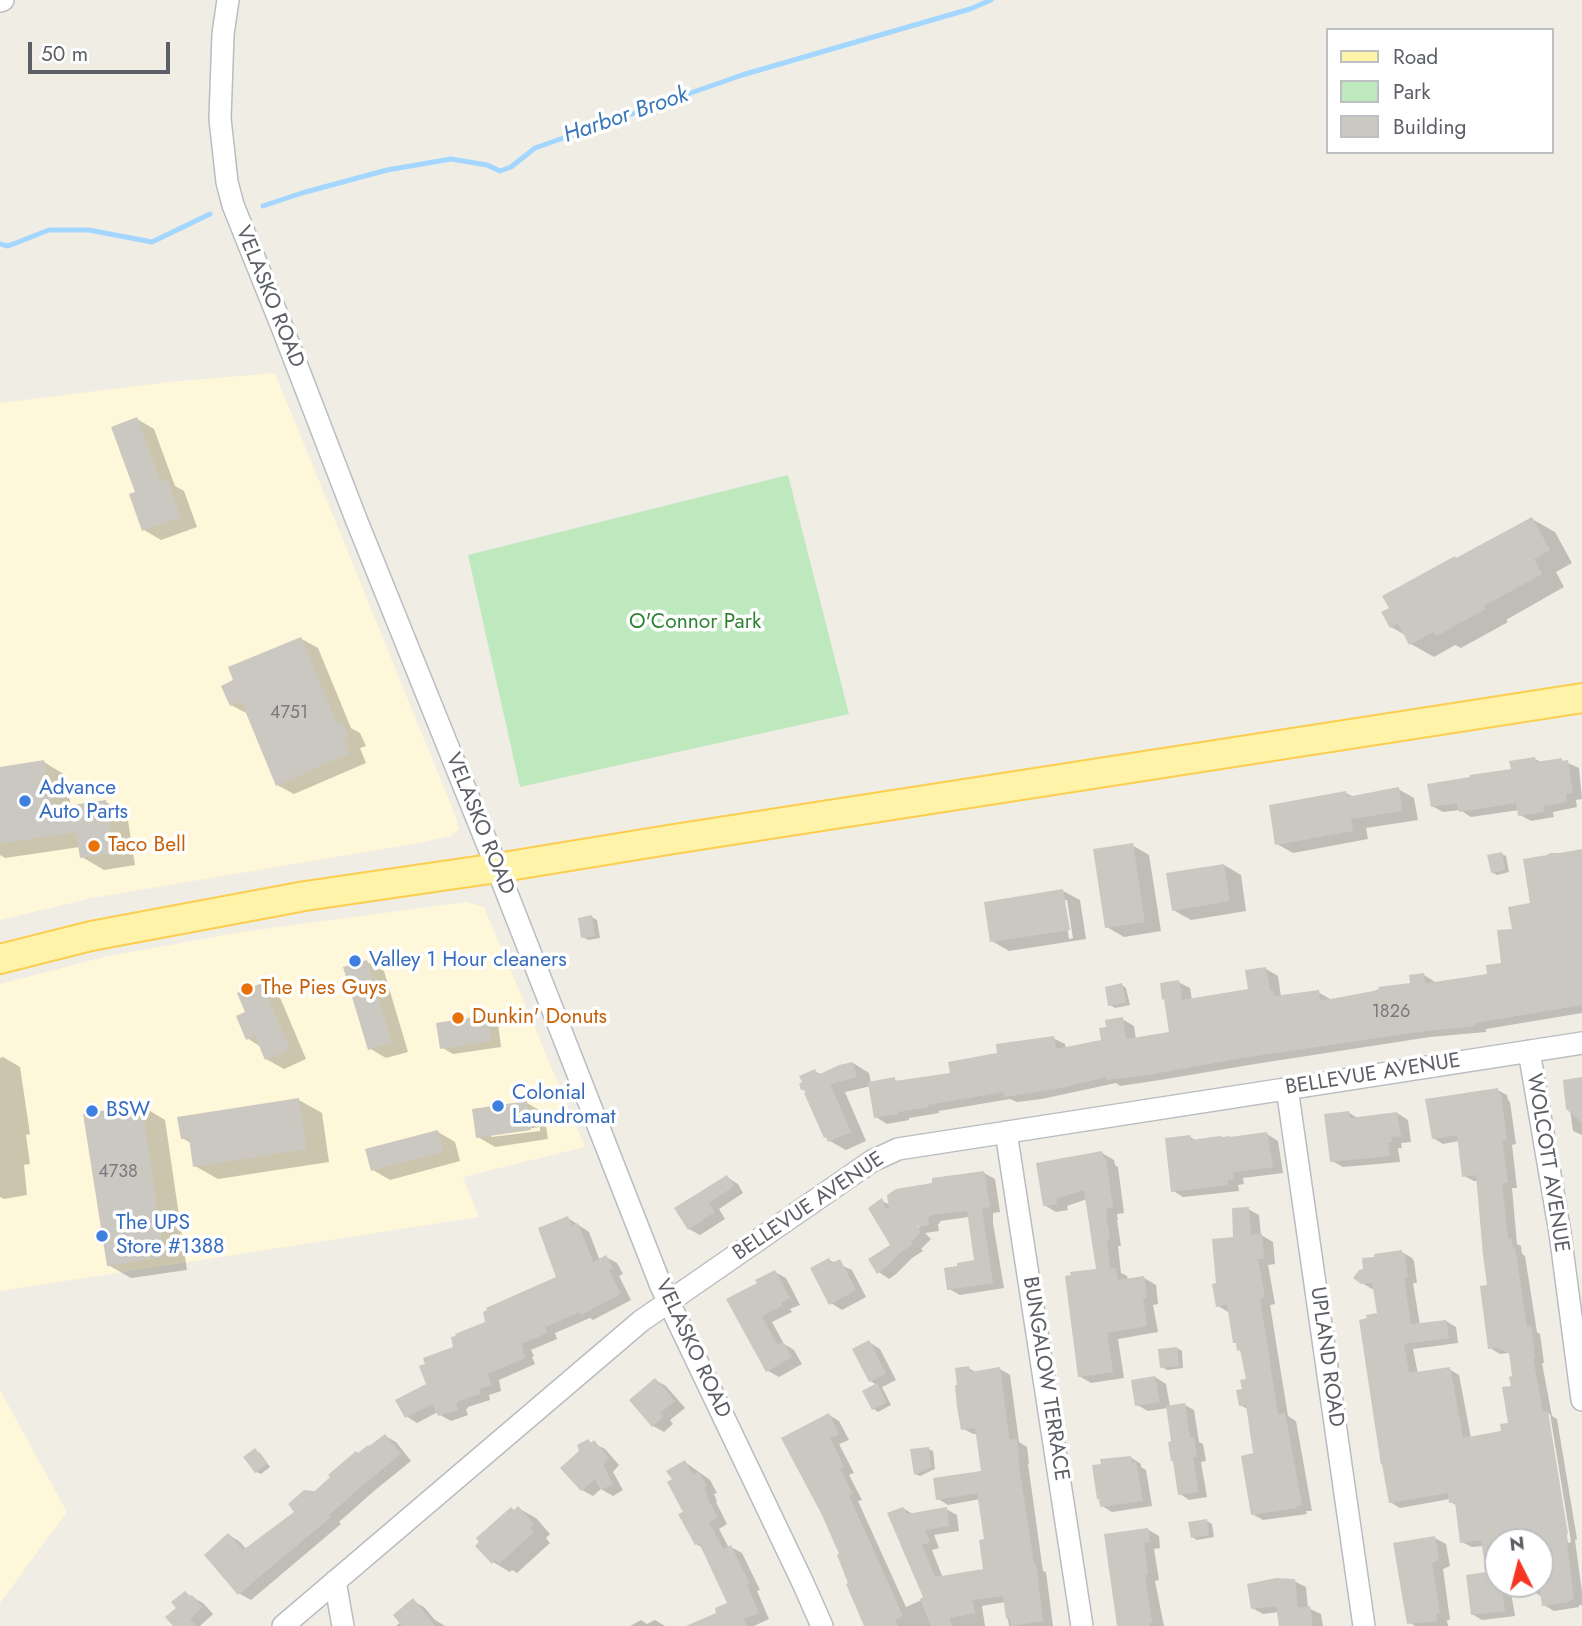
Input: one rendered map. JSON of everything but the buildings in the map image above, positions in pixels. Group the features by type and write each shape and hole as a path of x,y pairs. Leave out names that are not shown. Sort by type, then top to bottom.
{"main road":[{"path":"0,958 91,936 305,896 1582,698"}],"street":[{"name":"VELASKO ROAD","path":"228,0 223,34 220,119 227,182 233,205 660,1286 822,1626"},
{"name":"BELLEVUE AVENUE","path":"283,1626 641,1321 872,1161 898,1149 1582,1043"},
{"name":"WOLCOTT AVENUE","path":"1529,1051 1560,1233 1582,1400"},
{"name":"UPLAND ROAD","path":"1287,1088 1364,1626"},
{"name":"BUNGALOW TERRACE","path":"1006,1132 1082,1626"},
{"path":"335,1581 343,1626"}],"shaded area":[{"path":"275,373 459,829 451,836 413,844 92,898 0,920 0,403 169,382"},
{"path":"466,902 484,907 585,1147 463,1177 479,1217 0,1291 0,984 104,957 241,932"},
{"path":"0,1390 67,1512 0,1603"}],"green space":[{"name":"O'Connor Park","path":"788,475 849,714 520,787 468,555"}],"waterway":[{"name":"Harbor Brook","path":"263,206 387,170 451,159 487,165 500,171 511,167 535,148 742,75 970,9 991,0"},
{"name":"Harbor Brook","path":"0,244 8,246 49,230 89,230 152,242 210,214"}],"place":[{"name":"Advance Auto Parts","path":"25,801"},
{"name":"Taco Bell","path":"94,846"},
{"name":"Valley 1 Hour cleaners","path":"355,961"},
{"name":"The Pies Guys","path":"247,989"},
{"name":"Dunkin' Donuts","path":"458,1018"},
{"name":"Colonial Laundromat","path":"498,1106"},
{"name":"BSW","path":"92,1111"},
{"name":"The UPS Store #1388","path":"102,1236"}]}
